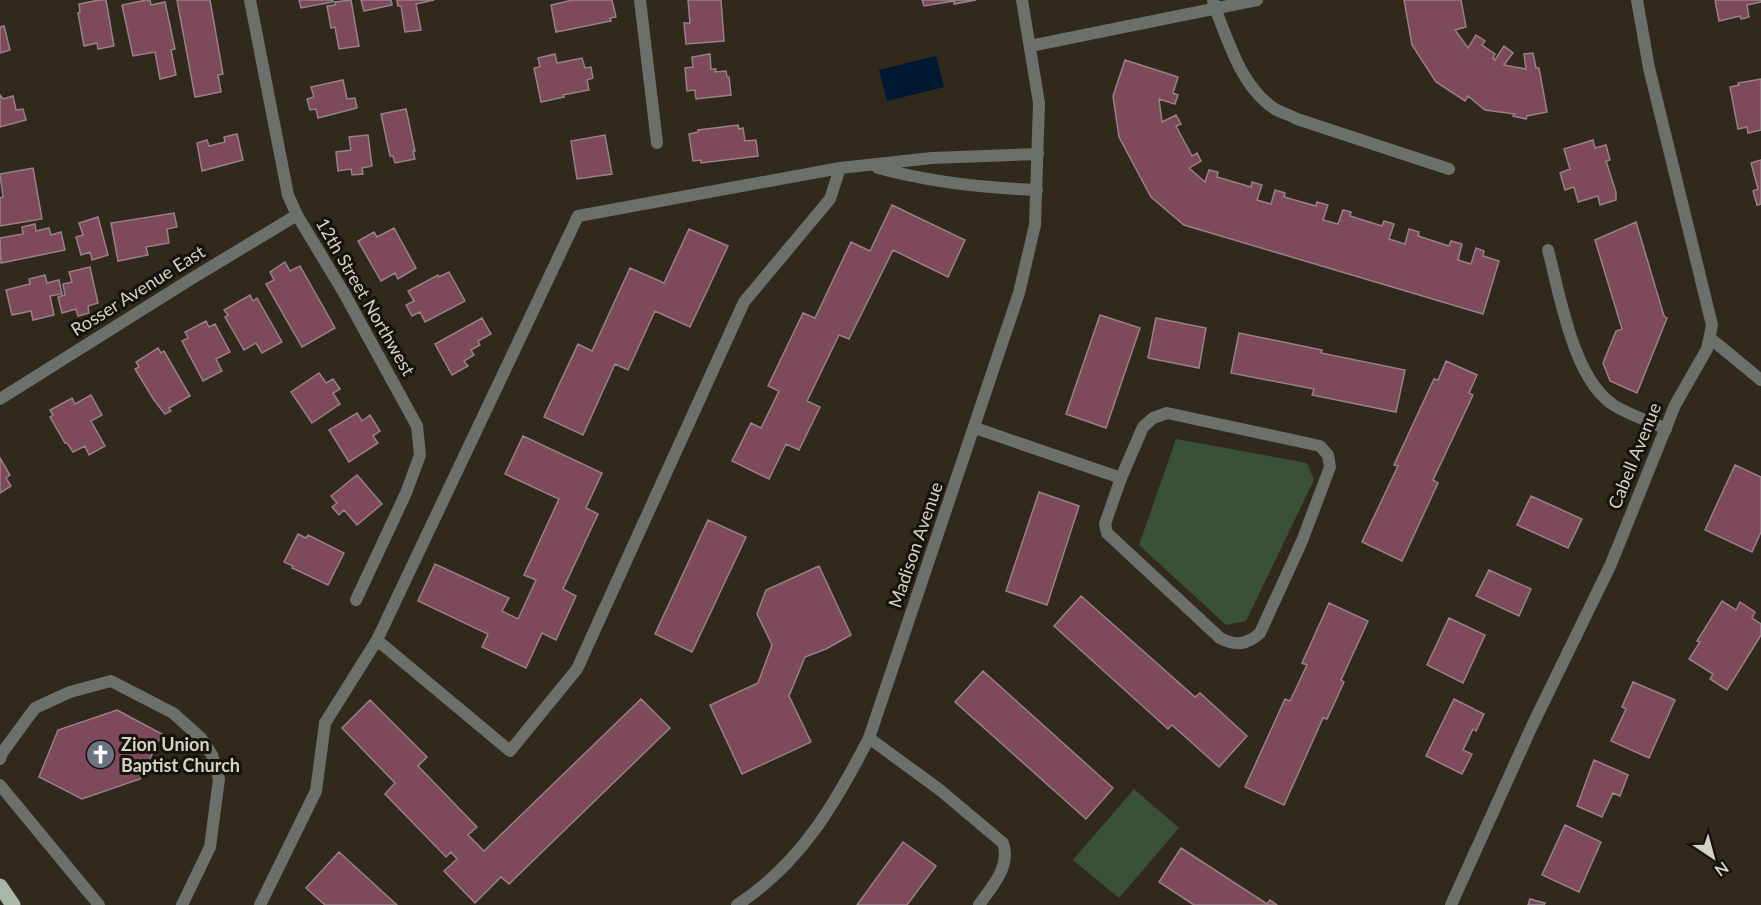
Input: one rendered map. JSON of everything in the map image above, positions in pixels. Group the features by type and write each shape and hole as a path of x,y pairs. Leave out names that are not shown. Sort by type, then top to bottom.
{"main road":[{"path":"0,886 13,905"}],"street":[{"name":"12th Street Northwest","path":"250,0 288,195 297,215 345,292 417,426 420,455 406,493 356,600"},
{"path":"640,0 657,143"},
{"name":"Madison Avenue","path":"737,905 786,865 819,827 843,789 869,738 1019,294 1035,225 1039,103 1022,0"},
{"path":"1030,46 1214,4 1257,0"},
{"name":"Cabell Avenue","path":"1451,905 1537,715 1611,564 1675,405 1707,349 1710,338 1712,325 1649,68 1637,0"},
{"path":"1214,4 1240,68 1259,95 1275,109 1449,169"},
{"path":"260,905 316,791 325,723 376,640 578,216 840,168 932,158 1038,154"},
{"path":"871,166 917,179 1037,190"},
{"path":"376,640 510,751 577,669 744,303 830,199 840,168"},
{"name":"Rosser Avenue East","path":"0,399 297,215"},
{"path":"1548,250 1575,349 1590,382 1614,405 1666,429"},
{"path":"1710,338 1761,380"},
{"path":"1167,413 1320,446 1328,455 1330,467 1302,541 1260,633 1252,640 1239,644 1229,643 1220,638 1107,532 1105,524 1121,478 1143,427 1154,418 1167,413"},
{"path":"975,428 1121,478"},
{"path":"0,759 35,708 70,692 111,681 173,713 201,738 212,755 219,779 210,847 182,905"},
{"path":"869,738 940,790 1003,843 1007,854 1005,866 979,905"},
{"path":"0,784 99,905"}],"green space":[{"path":"1176,439 1307,463 1314,480 1246,621 1226,625 1139,545"},
{"path":"1134,789 1179,828 1119,898 1073,860"}],"water":[{"path":"936,56 944,87 887,101 879,70"}],"building":[{"path":"106,0 114,46 98,49 97,43 84,46 78,13 80,12 79,4"},
{"path":"150,0 151,5 165,2 175,49 171,50 176,75 160,79 155,52 133,56 122,5"},
{"path":"177,0 210,0 223,74 218,75 221,92 195,97"},
{"path":"299,0 333,0 333,2 301,8"},
{"path":"351,0 359,46 339,49 335,27 331,28 327,6 335,5 335,2"},
{"path":"361,0 391,0 392,5 364,11"},
{"path":"397,0 434,0 416,4 421,30 405,32 401,6 398,6"},
{"path":"573,0 612,0 616,17 610,18 611,21 556,32 551,5"},
{"path":"688,0 721,0 724,41 686,44 684,23 690,23"},
{"path":"922,0 976,0 924,6"},
{"path":"1404,0 1461,0 1466,27 1455,30 1468,48 1476,35 1485,41 1482,45 1495,54 1493,58 1495,60 1504,46 1513,53 1504,65 1526,69 1524,54 1533,53 1536,68 1539,68 1547,112 1527,116 1526,119 1513,116 1515,114 1485,110 1468,96 1465,101 1436,82 1412,45"},
{"path":"1715,0 1761,0 1761,2 1747,5 1749,17 1741,19 1740,16 1719,21"},
{"path":"4,26 10,50 0,53 0,27"},
{"path":"555,54 557,63 582,58 585,68 591,67 593,78 587,80 589,90 541,102 534,68 540,67 538,58"},
{"path":"710,54 711,69 716,69 715,72 726,71 731,95 696,99 695,90 687,91 685,68 693,67 692,57"},
{"path":"1125,60 1178,77 1173,93 1178,95 1175,104 1159,99 1162,122 1176,115 1181,124 1176,126 1192,156 1197,153 1201,161 1189,168 1205,182 1209,170 1218,172 1217,177 1251,187 1252,182 1262,185 1257,200 1271,204 1275,190 1285,193 1284,197 1316,206 1317,202 1328,205 1323,220 1338,224 1343,210 1351,212 1350,216 1382,226 1384,221 1394,224 1389,239 1405,244 1409,229 1419,232 1418,236 1449,246 1451,241 1462,244 1458,260 1471,264 1476,248 1484,251 1483,256 1499,261 1483,314 1184,225 1151,197 1119,137 1113,96"},
{"path":"1761,79 1761,130 1748,133 1747,127 1738,129 1730,87 1739,85 1738,83"},
{"path":"343,80 347,99 355,98 357,108 318,118 316,109 310,110 307,99 314,97 311,87"},
{"path":"0,95 3,99 13,96 16,110 23,109 26,120 0,127"},
{"path":"406,109 415,159 395,163 393,156 390,156 381,114"},
{"path":"738,125 739,129 743,128 745,141 756,140 758,156 701,163 701,160 693,161 689,134 698,132 698,130"},
{"path":"237,134 243,160 202,171 197,143 207,140 209,146 225,142 224,137"},
{"path":"368,135 372,166 362,168 363,174 352,175 351,169 338,171 336,152 351,150 349,137"},
{"path":"605,135 612,174 577,179 571,141"},
{"path":"1593,140 1595,148 1606,145 1610,160 1606,161 1616,192 1616,200 1600,205 1598,196 1578,202 1574,187 1565,190 1560,173 1570,169 1564,149"},
{"path":"1761,160 1761,204 1757,205 1753,191 1758,189 1751,163"},
{"path":"33,168 42,219 0,226 0,198 3,197 0,174"},
{"path":"892,205 965,240 948,277 893,250 849,339 839,335 807,401 820,407 799,450 786,444 769,479 732,461 751,423 761,428 779,391 768,386 803,313 815,318 851,242 870,251"},
{"path":"174,213 177,227 167,229 169,243 146,247 148,255 118,261 111,223"},
{"path":"98,217 108,255 92,260 90,252 81,255 76,237 83,235 79,223"},
{"path":"1636,222 1664,316 1667,318 1637,393 1610,381 1603,363 1616,331 1622,329 1595,240"},
{"path":"35,224 36,231 49,228 51,235 61,232 65,250 1,263 0,238 23,234 22,227"},
{"path":"394,228 416,268 398,279 395,273 381,281 358,241 374,232 377,237"},
{"path":"689,229 728,246 690,327 655,311 628,370 615,364 583,435 544,417 578,344 592,351 630,268 664,283"},
{"path":"285,262 290,271 300,266 335,328 302,347 266,284 274,280 270,272"},
{"path":"90,267 98,303 88,306 89,313 78,316 76,309 62,313 58,297 65,295 63,284 72,282 69,272"},
{"path":"449,272 465,301 425,322 420,312 412,316 406,305 414,301 408,291 438,275 439,277"},
{"path":"45,275 47,283 59,280 62,294 50,296 54,315 33,320 31,311 12,315 6,290 30,284 29,279"},
{"path":"250,295 253,301 257,298 282,342 262,353 256,343 244,350 225,317 228,315 224,310"},
{"path":"1100,315 1140,328 1106,428 1066,414"},
{"path":"482,318 491,334 478,341 480,345 471,350 474,355 464,361 468,366 452,375 435,344"},
{"path":"1156,318 1206,328 1199,368 1148,358"},
{"path":"206,321 209,327 215,324 230,352 216,359 222,371 203,381 182,341 188,338 185,332"},
{"path":"1239,333 1405,370 1396,412 1312,395 1314,389 1231,373"},
{"path":"158,348 161,353 164,351 190,396 169,408 171,411 165,414 135,369 139,367 136,362"},
{"path":"1446,361 1477,375 1469,393 1473,395 1433,480 1438,483 1402,561 1362,542 1398,466 1394,465 1434,379 1438,380"},
{"path":"319,373 326,383 333,379 340,389 333,393 340,404 312,423 291,392"},
{"path":"91,395 102,415 91,421 105,446 89,455 85,446 73,452 65,443 50,417 53,415 50,410 72,398 75,404"},
{"path":"357,413 362,421 370,415 380,431 373,436 378,443 349,462 329,430"},
{"path":"523,436 602,473 586,508 598,514 563,589 576,596 556,640 542,633 526,668 482,647 488,634 418,601 435,564 509,598 502,611 518,619 536,580 524,575 559,499 505,474"},
{"path":"0,458 10,475 6,478 11,486 0,493"},
{"path":"1735,465 1761,477 1761,532 1752,552 1705,530"},
{"path":"357,475 382,504 357,525 344,510 339,515 332,507 337,503 331,496"},
{"path":"1039,492 1079,506 1047,605 1006,591"},
{"path":"1531,496 1582,519 1568,548 1517,525"},
{"path":"708,520 746,537 692,652 655,634"},
{"path":"298,534 306,538 308,535 344,553 328,585 284,562"},
{"path":"819,566 851,635 826,649 805,657 789,696 811,742 742,774 710,705 758,683 772,645 757,614 766,590"},
{"path":"1489,570 1531,589 1519,616 1476,596"},
{"path":"1081,596 1195,697 1200,693 1247,736 1219,767 1172,725 1168,729 1054,626"},
{"path":"1722,601 1736,610 1740,602 1755,612 1752,618 1761,624 1761,635 1727,690 1710,679 1713,674 1689,659 1700,642 1697,641"},
{"path":"1329,603 1368,621 1341,680 1344,682 1327,719 1323,718 1284,805 1245,787 1285,699 1290,701 1307,665 1302,663"},
{"path":"1449,618 1485,635 1463,683 1427,665"},
{"path":"983,671 1113,788 1086,819 955,702"},
{"path":"1633,682 1675,700 1649,758 1611,741 1626,709 1622,707"},
{"path":"641,699 670,728 509,884 501,877 475,903 444,871 457,859 451,852 446,857 385,794 395,783 342,728 370,700 427,757 418,766 477,827 468,835 484,851"},
{"path":"1454,699 1484,714 1476,731 1473,729 1463,750 1472,754 1462,774 1426,756"},
{"name":"Zion Union Baptist Church","path":"117,710 162,734 140,779 82,799 39,777 58,730"},
{"path":"1594,760 1628,775 1620,796 1613,793 1602,817 1577,806"},
{"path":"1565,825 1601,842 1579,892 1542,875"},
{"path":"903,842 936,866 907,905 857,905"},
{"path":"1181,848 1267,904 1270,900 1277,905 1194,905 1159,882"},
{"path":"339,852 397,905 325,905 306,888"},
{"path":"1530,899 1545,903 1544,905 1528,905"}],"place":[{"name":"Zion Union Baptist Church","path":"100,755"}]}
